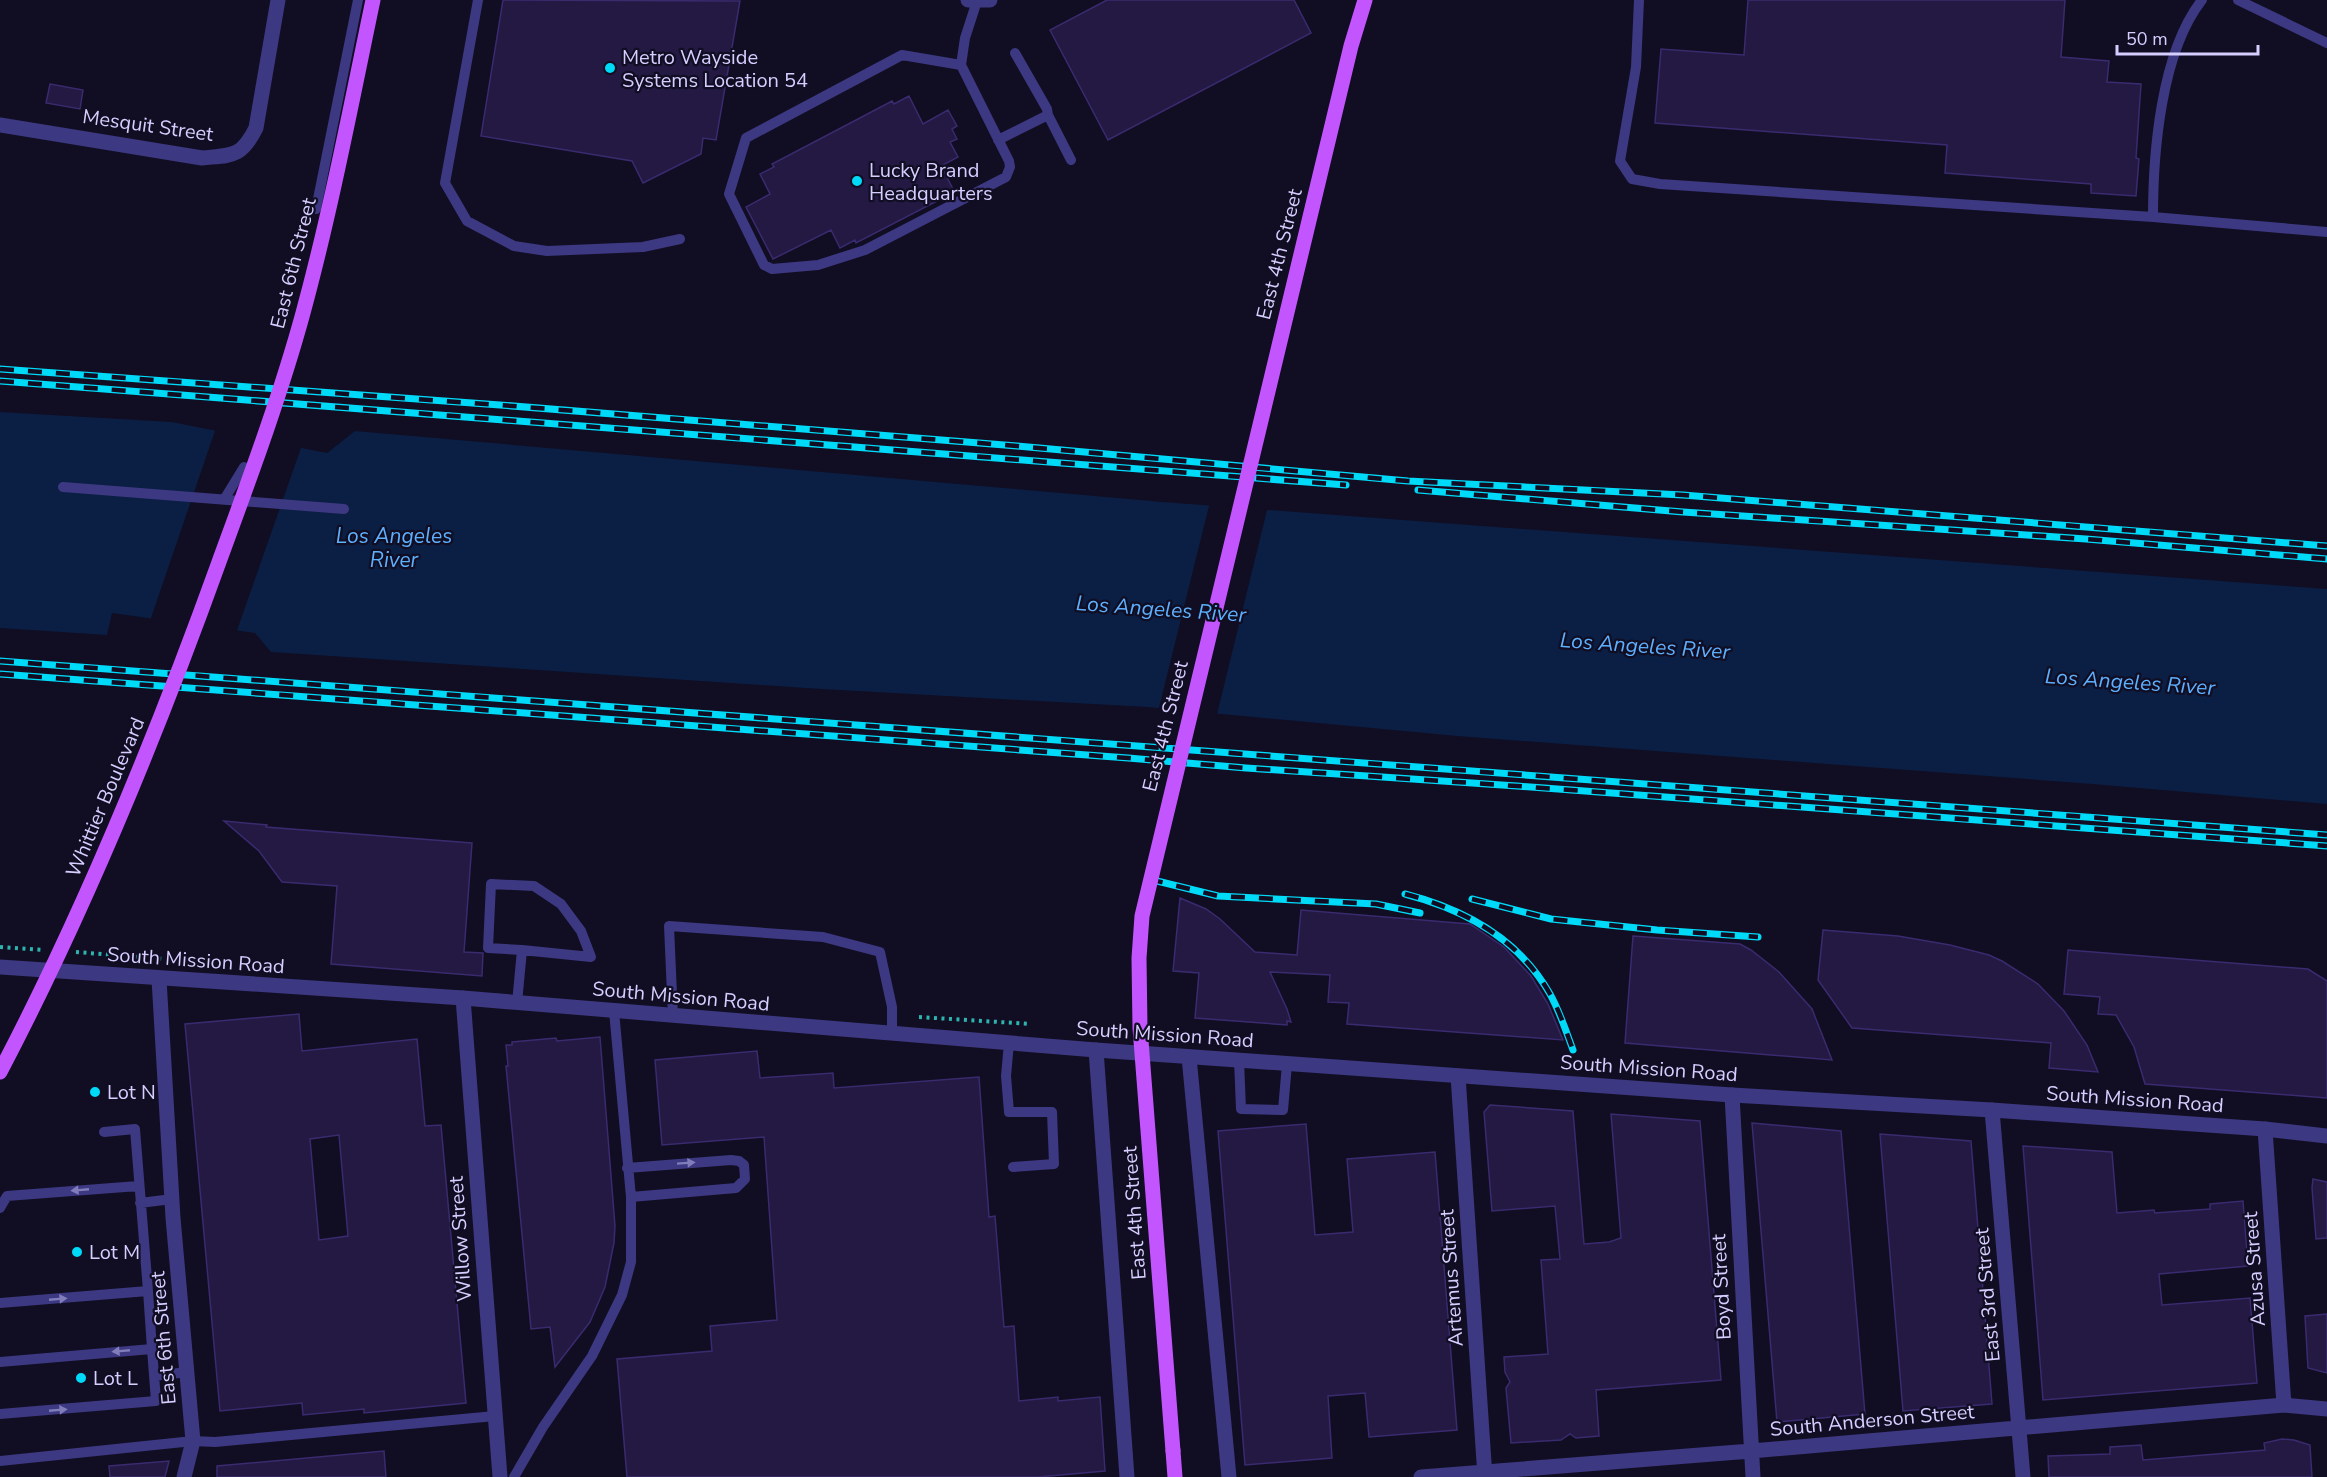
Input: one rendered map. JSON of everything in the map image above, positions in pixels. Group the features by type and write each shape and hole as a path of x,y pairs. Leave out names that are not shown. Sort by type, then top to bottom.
{"main road":[{"name":"East 6th Street","path":"231,531 302,315 326,223 373,0"},
{"name":"East 4th Street","path":"1176,1477 1140,1028 1139,958 1142,916 1351,46 1365,0"},
{"name":"Whittier Boulevard","path":"0,1072 86,895 141,770 231,531"}],"street":[{"name":"Mesquit Street","path":"0,125 202,158 232,155 247,145 256,129 278,0"},
{"path":"968,0 990,0"},
{"name":"South Mission Road","path":"0,967 463,998 892,1035 1189,1057 1732,1095 1992,1110 2265,1129 2327,1136"},
{"name":"East 6th Street","path":"159,979 172,1199 193,1441 184,1477"},
{"name":"Willow Street","path":"463,998 500,1477"},
{"name":"East 4th Street","path":"1096,1050 1127,1477"},
{"path":"1189,1057 1229,1477"},
{"name":"Artemus Street","path":"1458,1076 1485,1474"},
{"name":"Boyd Street","path":"1732,1095 1753,1477"},
{"name":"East 3rd Street","path":"1992,1110 2023,1477"},
{"name":"Azusa Street","path":"2265,1129 2284,1405"},
{"name":"South Anderson Street","path":"1421,1477 1485,1474 2284,1405 2327,1409"}],"lane":[{"path":"316,209 358,0"},
{"path":"478,0 445,183 467,221 514,246 548,251 643,247 680,239"},
{"path":"961,65 902,56 746,138 729,194 764,265 772,269 818,266 865,250 1006,177 1010,167 961,65 965,38 978,0"},
{"path":"1639,0 1636,67 1620,161 1632,179 1660,184 2153,217 2327,232"},
{"path":"2153,217 2161,106 2177,46 2185,26 2202,0"},
{"path":"2238,0 2327,43"},
{"path":"1015,53 1047,109 1071,160"},
{"path":"998,140 1048,115"},
{"path":"225,498 244,466"},
{"path":"63,487 344,509"},
{"path":"490,884 534,886 561,904 581,931 591,957 522,950 488,948 490,884"},
{"path":"673,1017 669,926 823,936 880,952 892,1007 892,1035"},
{"path":"517,1003 522,950"},
{"path":"514,1477 543,1427 592,1356 622,1295 631,1262 631,1197 615,1011"},
{"path":"1009,1043 1006,1076 1009,1112 1052,1112 1054,1164 1013,1167"},
{"path":"1239,1060 1241,1108 1283,1110 1287,1064"},
{"path":"0,1414 156,1401 135,1129 104,1132"},
{"path":"627,1168 731,1160 739,1161 744,1165 745,1179 736,1188 631,1197"},
{"path":"0,1208 7,1196 138,1186"},
{"path":"140,1203 172,1199"},
{"path":"0,1303 148,1291"},
{"path":"0,1362 152,1349"},
{"path":"154,1376 188,1372"},
{"path":"0,1461 193,1441 215,1442 495,1416"}],"water":[{"name":"Los Angeles River","path":"0,412 172,422 327,453 355,431 1163,502 2327,589 2327,804 1457,736 1147,707 821,689 271,652 255,633 112,613 107,635 0,628"}],"pier":[{"path":"216,428 302,445 236,633 150,621"},
{"path":"1210,502 1268,506 1216,718 1158,712"}],"building":[{"name":"Metro Wayside Systems Location 54","path":"503,0 740,1 716,140 703,138 701,154 643,183 632,161 481,136"},
{"path":"1107,0 1294,0 1311,33 1108,140 1050,30"},
{"path":"1748,0 2065,0 2061,57 2109,61 2107,82 2141,84 2136,196 2091,193 2091,184 1945,173 1947,145 1655,123 1661,49 1744,55"},
{"path":"50,84 83,90 80,109 46,103"},
{"name":"Lucky Brand Headquarters","path":"909,96 923,124 948,110 957,126 952,129 957,139 950,142 958,157 941,166 953,189 941,195 943,198 856,243 855,240 840,248 831,230 773,259 746,207 770,194 760,174 774,167 772,164 892,101 894,104"},
{"path":"224,821 267,825 266,827 472,843 464,952 483,953 482,976 331,964 337,886 282,882 259,851"},
{"path":"1180,898 1206,909 1220,919 1255,952 1297,955 1301,910 1470,924 1504,947 1531,976 1548,1004 1563,1040 1347,1024 1349,1003 1328,1002 1330,975 1270,972 1287,1009 1291,1022 1287,1021 1287,1025 1195,1018 1199,973 1173,971"},
{"path":"1823,930 1898,936 1950,945 1989,955 2002,961 2038,984 2064,1011 2087,1045 2098,1072 2049,1068 2051,1043 1852,1028 1818,980"},
{"path":"1633,936 1740,944 1751,950 1779,972 1812,1009 1832,1060 1625,1043"},
{"path":"2068,950 2308,969 2327,981 2327,1098 2145,1084 2134,1047 2116,1015 2098,1014 2100,997 2064,994"},
{"path":"299,1014 302,1051 417,1039 425,1126 441,1125 466,1403 364,1413 364,1409 303,1415 302,1403 220,1411 185,1024","holes":["339,1135 348,1236 319,1240 310,1139"]},
{"path":"600,1037 615,1226 614,1243 605,1287 590,1322 555,1367 550,1327 531,1329 506,1066 508,1066 506,1045 512,1045 512,1042 556,1038 557,1041"},
{"path":"757,1051 760,1078 833,1073 834,1088 979,1077 989,1217 995,1216 1004,1327 1014,1326 1019,1401 1058,1397 1058,1401 1100,1397 1105,1471 1038,1477 627,1477 617,1359 712,1351 710,1326 777,1320 764,1137 662,1145 655,1060"},
{"path":"1490,1105 1573,1111 1584,1244 1609,1242 1621,1238 1611,1114 1700,1121 1721,1380 1596,1390 1599,1436 1576,1438 1570,1434 1561,1440 1511,1443 1506,1388 1510,1382 1505,1372 1504,1357 1548,1354 1541,1260 1560,1259 1555,1206 1492,1211 1484,1112"},
{"path":"1752,1123 1841,1131 1865,1414 1777,1422"},
{"path":"1306,1124 1315,1235 1353,1232 1347,1159 1435,1152 1457,1430 1369,1437 1365,1393 1328,1396 1332,1458 1245,1465 1218,1131"},
{"path":"1880,1134 1971,1141 1992,1404 1903,1411"},
{"path":"2023,1146 2112,1152 2117,1213 2210,1209 2210,1204 2243,1201 2248,1266 2159,1274 2162,1305 2250,1298 2257,1383 2043,1400"},
{"path":"2313,1179 2327,1182 2327,1238 2316,1239"},
{"path":"2327,1314 2327,1373 2308,1368 2305,1316"},
{"path":"2282,1439 2310,1445 2312,1477 2049,1477 2048,1456 2110,1454 2110,1447 2141,1445 2143,1460 2265,1450 2264,1443"},
{"path":"384,1451 386,1477 217,1477 217,1466"},
{"path":"169,1461 165,1477 110,1477 109,1466"}],"railway":[{"path":"0,369 500,405 1017,446 1408,481 1683,495 2327,546"},
{"path":"0,381 1346,485"},
{"path":"1418,490 1683,512 2086,539 2327,559"},
{"path":"0,661 2327,835"},
{"path":"0,674 1246,768 2327,846"},
{"path":"1149,879 1218,896 1376,904 1420,913"},
{"path":"1405,894 1448,908 1488,929 1506,942 1522,957 1550,994 1573,1050"},
{"path":"1472,899 1551,919 1758,937"}],"place":[{"name":"Metro Wayside Systems Location 54","path":"610,68"},
{"name":"Lucky Brand Headquarters","path":"857,181"},
{"name":"Lot N","path":"95,1092"},
{"name":"Lot M","path":"77,1252"},
{"name":"Lot L","path":"81,1378"}]}
